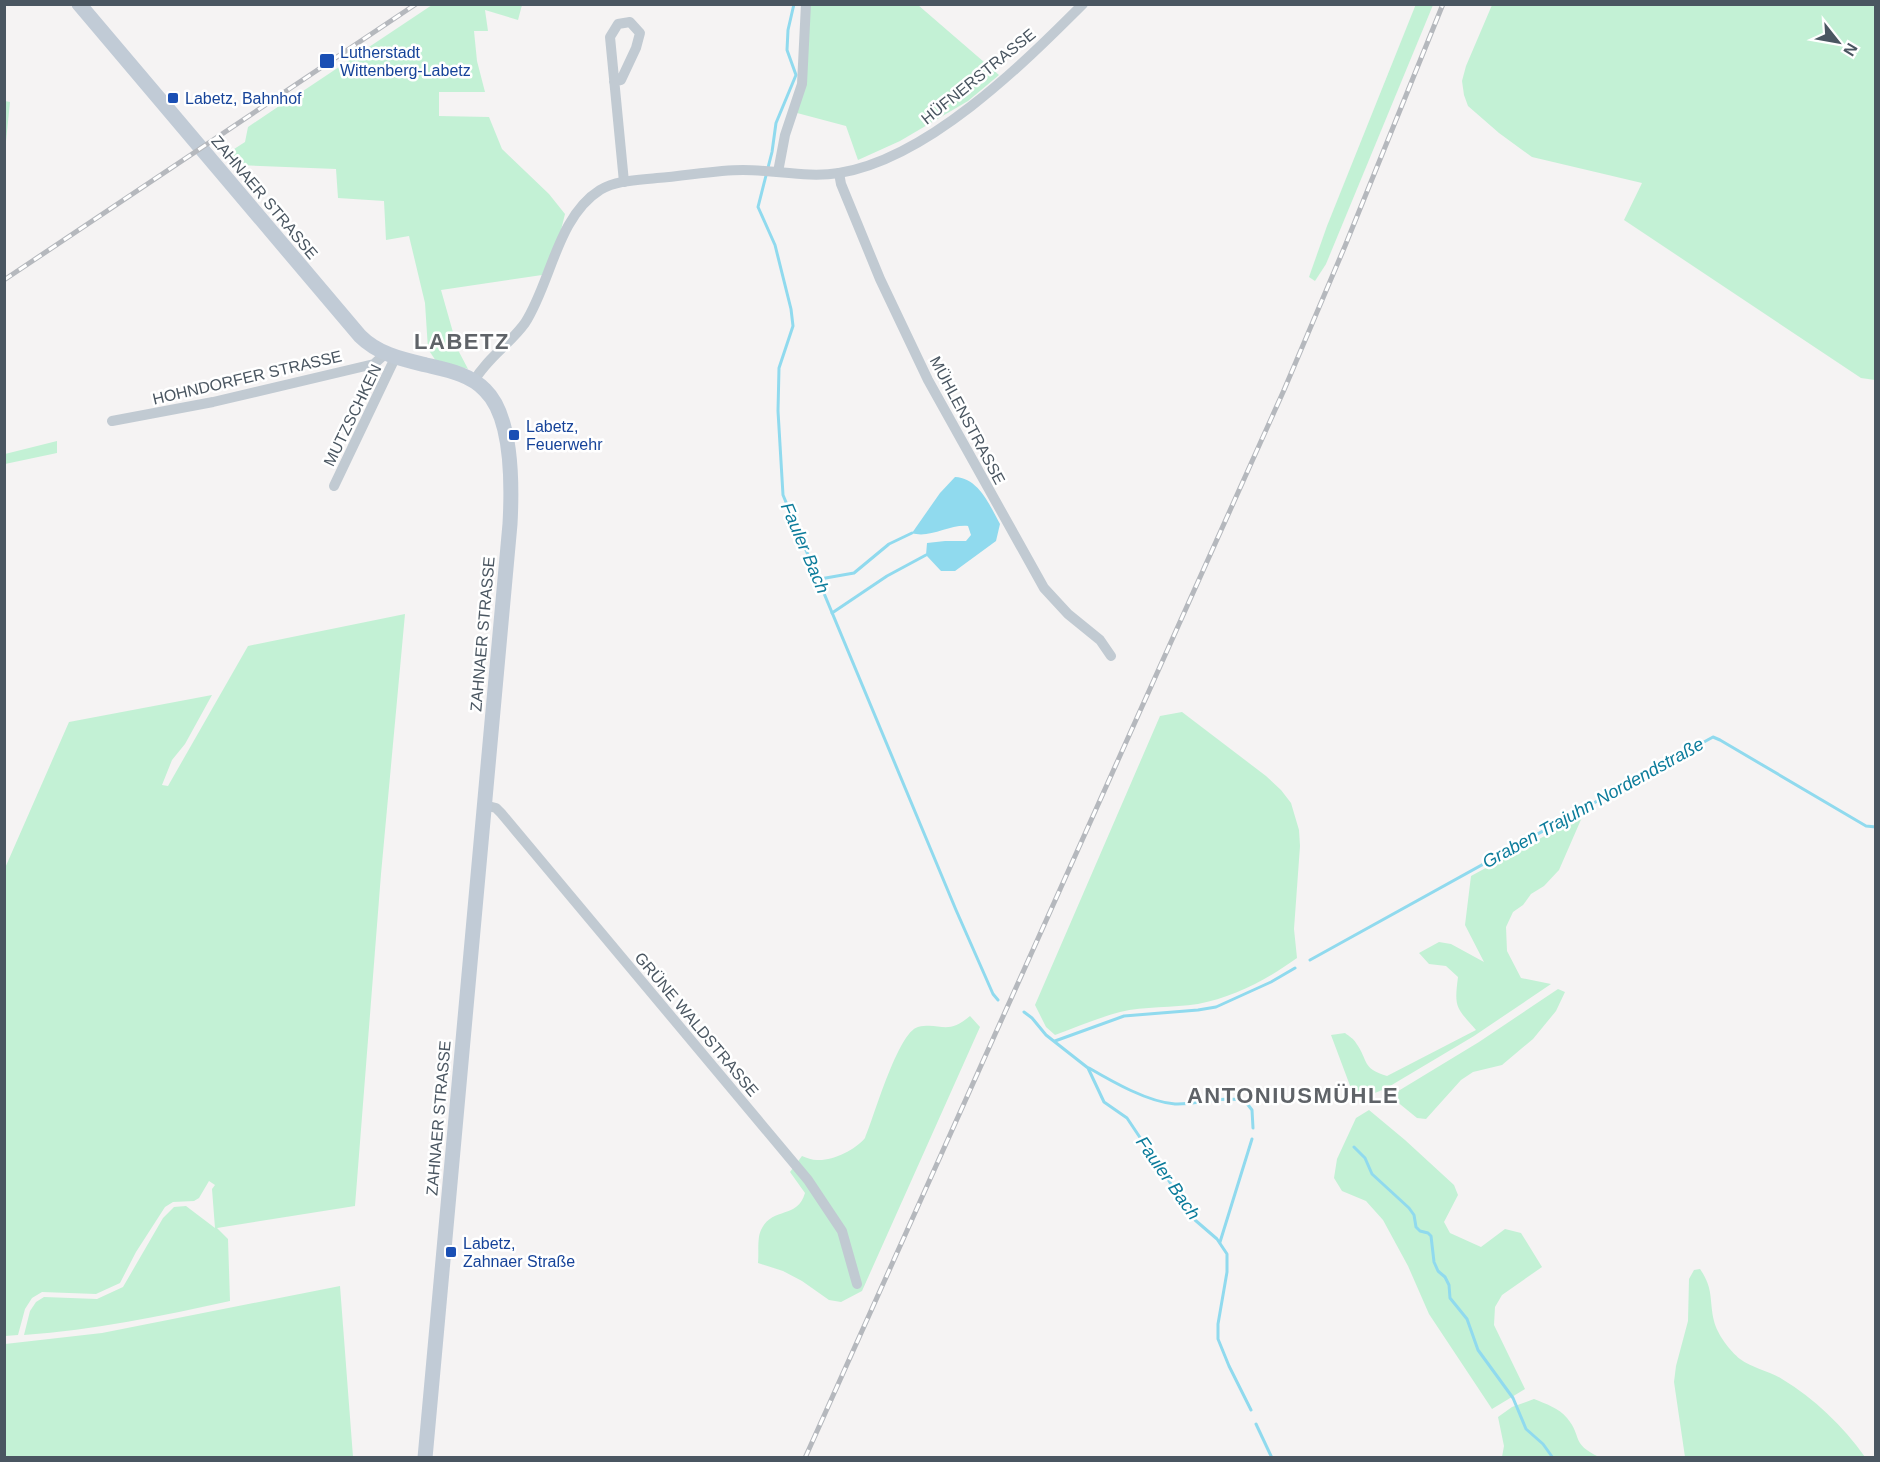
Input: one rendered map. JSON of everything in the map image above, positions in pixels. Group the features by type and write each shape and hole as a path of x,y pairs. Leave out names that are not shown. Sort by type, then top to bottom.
{"main road":[{"name":"ZAHNAER STRASSE","path":"80,4 367,343 390,356 451,371 474,381 488,392 500,412 511,490 508,540 425,1458"}],"street":[{"path":"776,172 785,135 802,84 806,4"},
{"name":"HÜFNERSTRASSE","path":"474,381 524,324 576,213 583,204 607,186 624,182 720,172 838,173 862,168 921,141 941,127 1019,66 1083,4"},
{"path":"614,82 621,80 636,48 640,33 630,22 618,24 610,37 614,82 624,182"},
{"name":"MÜHLENSTRASSE","path":"838,173 880,279 928,380 988,491 1044,588 1068,614 1100,640 1111,656"},
{"name":"HOHNDORFER STRASSE","path":"112,421 213,402 363,366 390,356"},
{"name":"MUTZSCHKEN","path":"334,486 390,356"},
{"name":"GRÜNE WALDSTRASSE","path":"484,805 496,808 501,813 808,1180 842,1231 857,1284"}],"green space":[{"path":"1416,4 1433,5 1326,264 1315,281 1309,277 1327,226"},
{"path":"432,5 522,5 518,20 485,10 488,31 474,31 477,61 485,92 439,92 439,116 489,117 502,149 549,194 565,214 560,234 542,275 441,290 458,350 468,369 436,361 428,349 425,303 409,236 386,240 384,201 338,198 336,169 238,165 231,151 245,142 248,127 294,96 296,98 304,93 303,91"},
{"path":"809,5 918,5 999,75 968,101 900,141 858,160 846,126 797,113"},
{"path":"1492,5 1875,5 1875,380 1861,378 1624,220 1642,183 1532,157 1468,106 1462,81"},
{"path":"4,101 10,102 5,151"},
{"path":"57,441 57,453 5,464 5,454"},
{"path":"405,614 381,874 355,1206 217,1228 228,1239 230,1301 102,1326 24,1335 30,1311 36,1302 44,1297 97,1299 123,1287 163,1218 174,1207 186,1206 215,1228 212,1189 215,1185 209,1181 199,1198 194,1201 173,1202 165,1207 136,1252 120,1283 96,1294 42,1292 32,1298 25,1309 18,1335 5,1336 5,868 69,722 212,695 185,744 172,760 162,785 168,786 248,646"},
{"path":"1182,712 1266,776 1291,803 1299,830 1300,846 1294,929 1297,958 1262,980 1225,997 1198,1004 1120,1012 1055,1035 1046,1027 1035,1005 1160,716"},
{"path":"1583,815 1559,870 1513,912 1506,927 1507,951 1521,978 1551,984 1474,1036 1385,1089 1367,1096 1361,1096 1352,1091 1331,1035 1345,1033 1348,1035 1360,1049 1369,1067 1387,1076 1476,1030 1458,1006 1456,995 1458,977 1446,966 1429,964 1419,953 1439,942 1451,944 1484,962 1465,925 1471,876"},
{"path":"1558,989 1565,992 1556,1011 1533,1039 1502,1065 1473,1072 1461,1080 1426,1119 1417,1118 1390,1096 1479,1042"},
{"path":"970,1016 980,1027 862,1291 841,1302 829,1300 783,1271 758,1263 761,1230 771,1218 796,1207 805,1193 790,1172 802,1156 815,1160 830,1159 856,1147 865,1138 887,1076 910,1032 918,1027 926,1026 950,1027"},
{"path":"1369,1110 1454,1185 1458,1195 1444,1222 1450,1233 1481,1247 1505,1229 1521,1233 1542,1267 1502,1295 1495,1307 1494,1325 1525,1389 1492,1409 1429,1314 1408,1266 1383,1220 1366,1201 1342,1191 1334,1178 1337,1159 1356,1118"},
{"path":"1700,1269 1709,1289 1716,1326 1732,1352 1745,1362 1777,1376 1806,1395 1838,1424 1865,1457 1685,1457 1674,1382 1688,1321 1689,1279 1694,1270"},
{"path":"340,1286 353,1457 5,1457 5,1344 102,1333"},
{"path":"1534,1399 1564,1415 1572,1425 1580,1444 1599,1457 1502,1457 1504,1446 1498,1417 1512,1407"}],"water":[{"path":"955,477 971,482 983,494 1000,524 996,541 955,571 941,571 926,555 927,543 966,541 971,535 968,526 925,534 912,533 940,493"}],"waterway":[{"name":"Fauler Bach","path":"794,4 788,30 787,50 796,75 776,123 772,152 758,207 775,245 793,326 779,368 778,411 783,495 956,910 993,994 998,1000"},
{"path":"820,579 854,573 889,544 912,533"},
{"path":"832,613 887,576 926,555"},
{"name":"Graben Trajuhn Nordendstraße","path":"1310,960 1713,737 1866,826 1876,827"},
{"name":"Graben Trajuhn Nordendstraße","path":"1055,1041 1124,1016 1216,1007 1271,982 1295,968"},
{"name":"Fauler Bach","path":"1024,1012 1046,1035 1088,1068 1104,1102 1127,1118 1195,1220 1217,1239 1227,1254 1227,1272 1218,1324 1218,1339 1251,1410"},
{"path":"1089,1068 1154,1100 1175,1104 1228,1099 1245,1101 1252,1110 1253,1128"},
{"path":"1220,1242 1252,1139"},
{"path":"1354,1147 1365,1158 1372,1174 1409,1208 1414,1215 1416,1227 1431,1236 1434,1262 1449,1285 1450,1298 1467,1319 1478,1350 1513,1398 1526,1429 1543,1444 1553,1458"},
{"name":"Fauler Bach","path":"1256,1424 1272,1458"}],"railway":[{"path":"4,280 416,4"},
{"path":"805,1458 1284,390 1443,4"}],"place":[{"name":"Lutherstadt Wittenberg-Labetz","path":"327,61"},
{"name":"Labetz, Bahnhof","path":"173,98"},
{"name":"Labetz, Feuerwehr","path":"514,435"},
{"name":"Labetz, Zahnaer Straße","path":"451,1252"}],"district":[{"name":"LABETZ","path":"462,341"},
{"name":"ANTONIUSMÜHLE","path":"1293,1095"}]}
